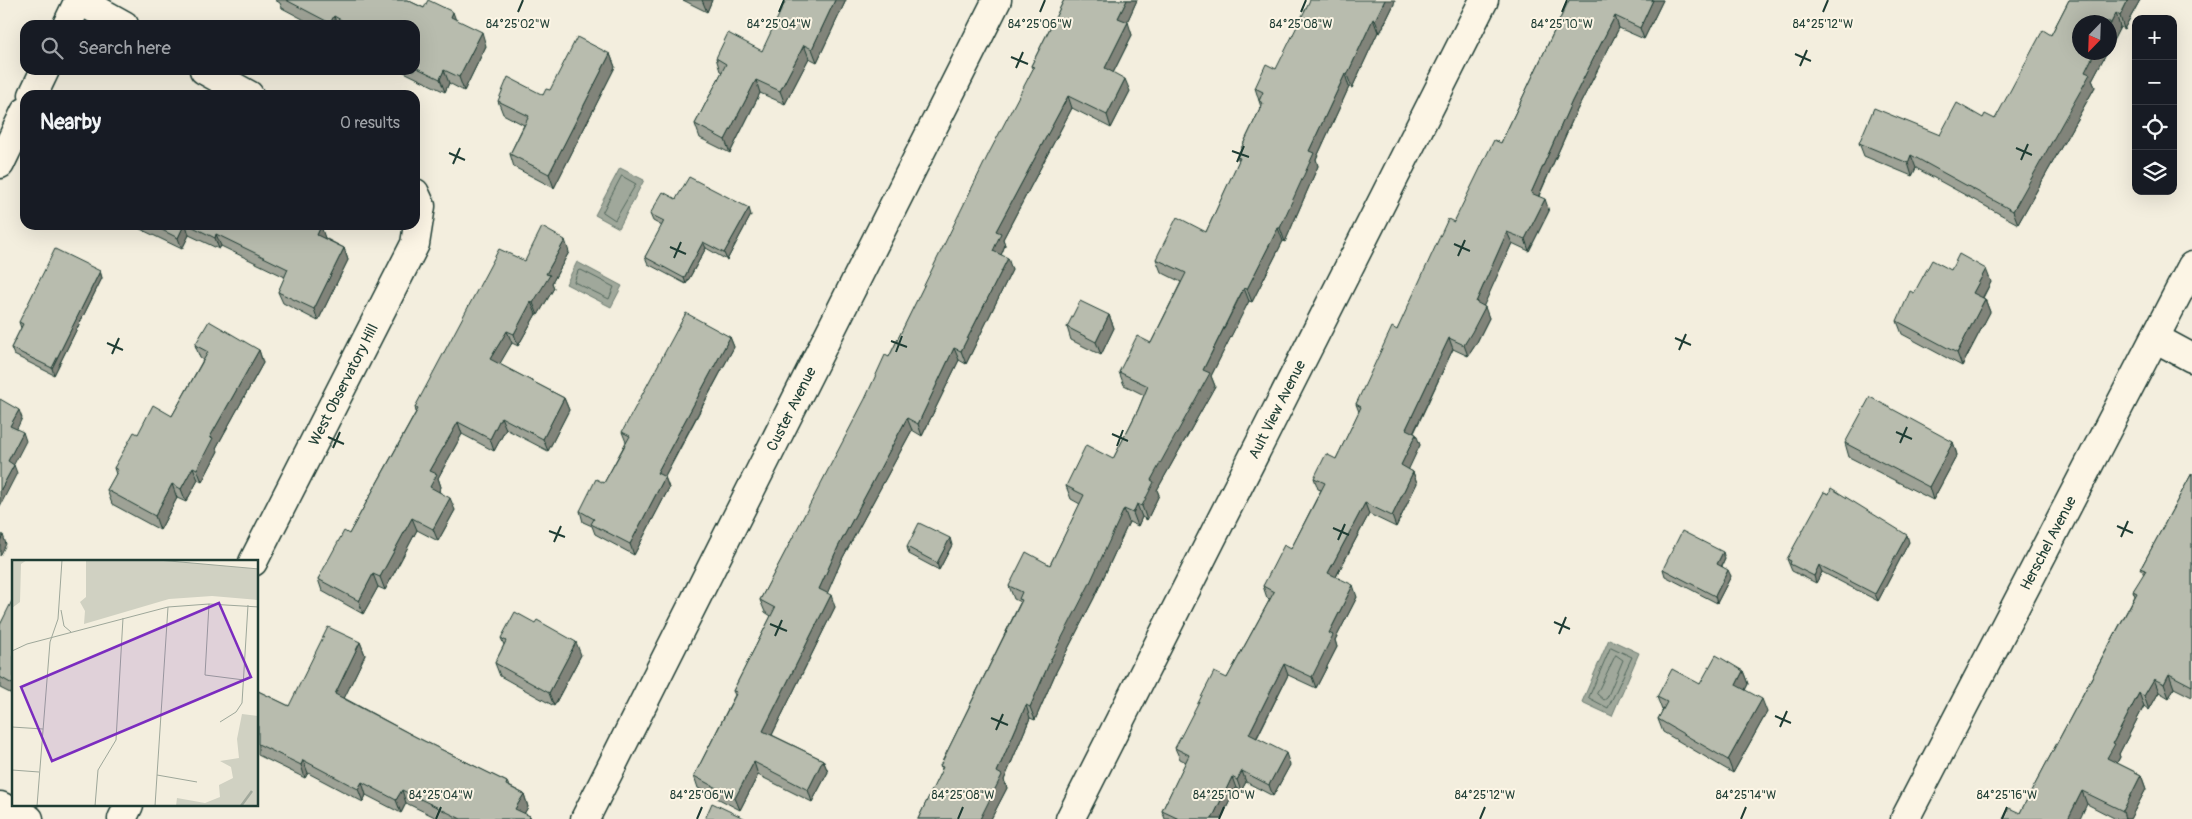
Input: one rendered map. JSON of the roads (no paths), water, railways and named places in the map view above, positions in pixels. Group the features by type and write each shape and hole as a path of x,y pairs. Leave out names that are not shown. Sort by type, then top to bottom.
{"street":[{"path":"69,20 79,0 115,20"},
{"name":"Custer Avenue","path":"585,819 997,0"},
{"name":"Ault View Avenue","path":"1070,819 1484,0"},
{"path":"35,90 43,75"},
{"path":"213,75 240,90"},
{"path":"0,164 20,122"},
{"name":"West Observatory Hill","path":"254,560 416,244 417,230"},
{"name":"Herschel Avenue","path":"1905,819 2192,266"},
{"path":"2155,338 2192,358"},
{"path":"0,806 29,819"},
{"path":"122,819 128,806"}],"water":[{"path":"620,168 644,180 619,228 595,215"},
{"path":"577,262 622,286 611,307 566,284"},
{"path":"1609,639 1639,653 1612,716 1582,702"}]}
